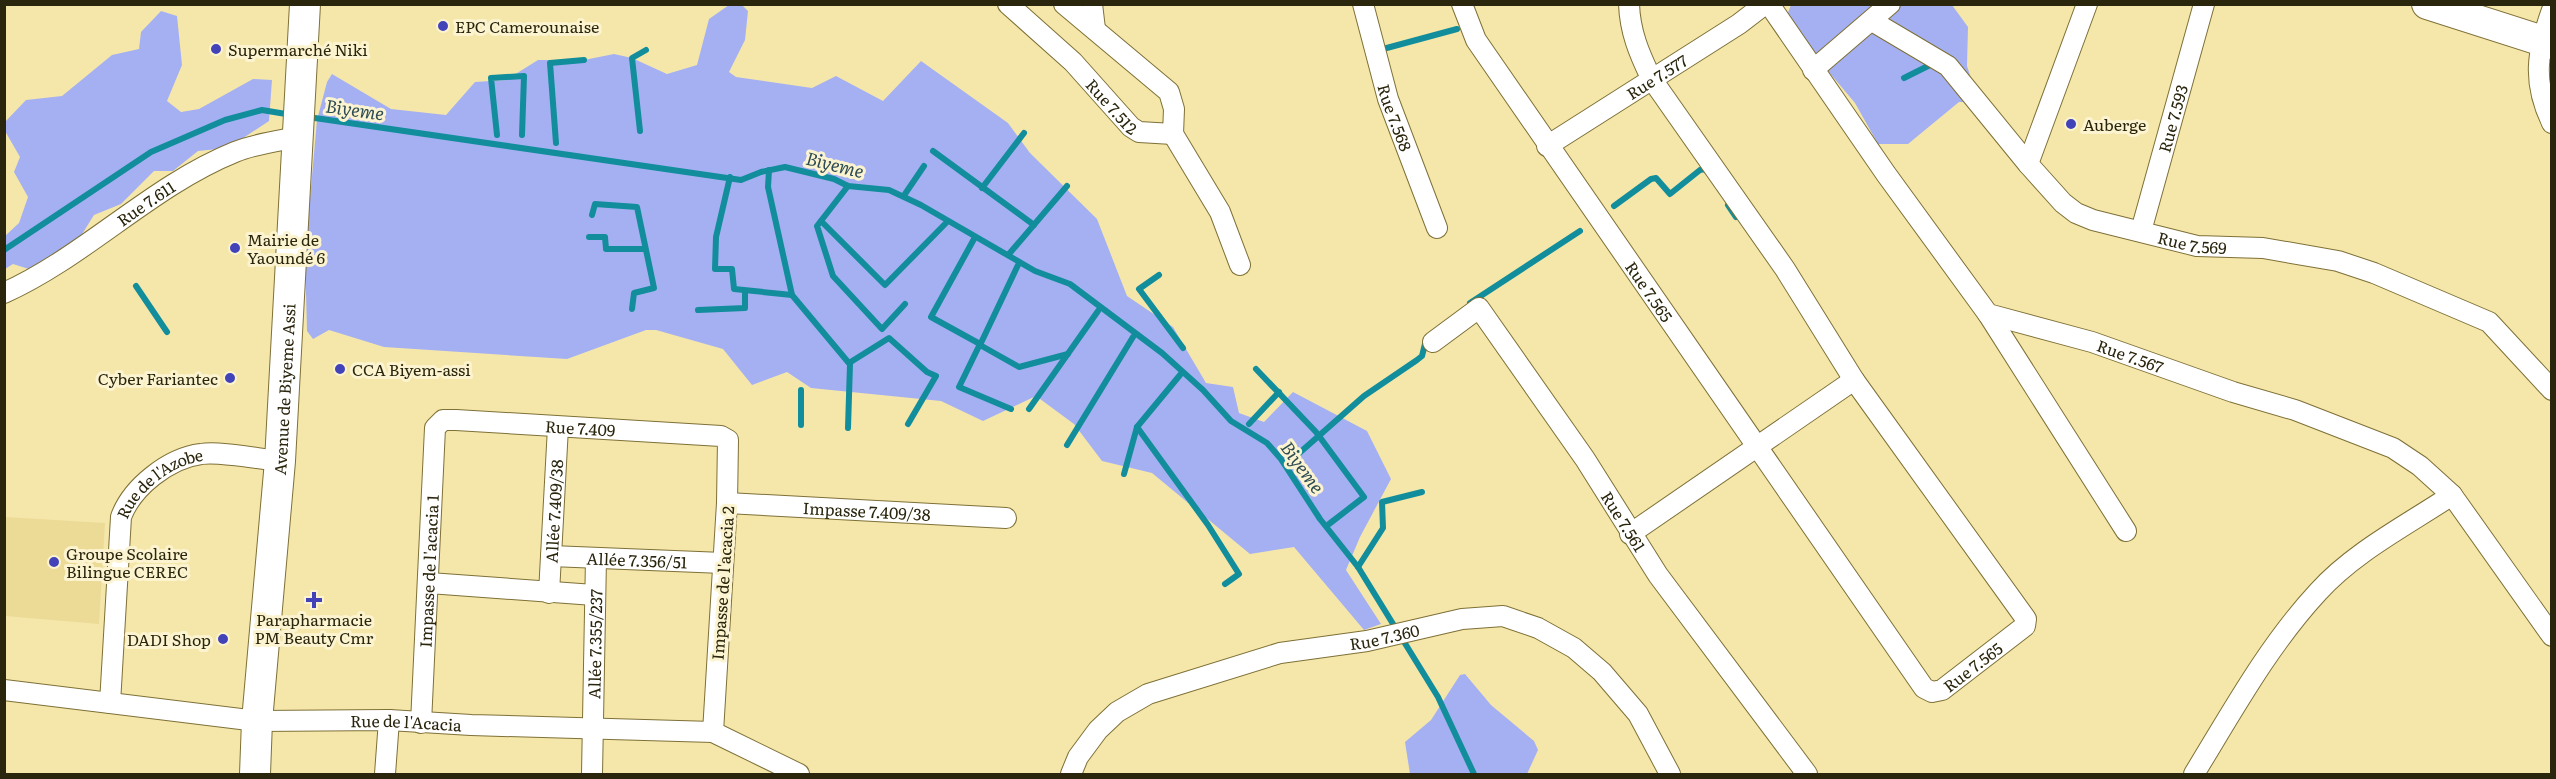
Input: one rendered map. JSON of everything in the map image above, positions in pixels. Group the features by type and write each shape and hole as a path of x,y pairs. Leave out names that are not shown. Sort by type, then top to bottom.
{"main road":[{"name":"Avenue de Biyeme Assi","path":"255,774 257,721 280,461 305,4"},
{"path":"2427,4 2546,43"}],"street":[{"name":"Rue 7.512","path":"1008,4 1073,62 1131,127 1139,132 1173,134"},
{"path":"1064,4 1169,92 1174,109 1173,134 1220,212 1240,265"},
{"path":"1092,4 1095,29"},
{"name":"Rue 7.568","path":"1363,4 1388,99 1437,228"},
{"name":"Rue 7.565","path":"1462,4 1476,40 1547,146 1924,688 1932,692 1942,690 2025,626 2026,619 1854,380 1785,269 1651,78 1637,49 1630,24 1629,4"},
{"path":"1767,4 1988,314 2126,531"},
{"name":"Rue 7.577","path":"1547,146 1767,4"},
{"path":"1813,70 1890,4"},
{"path":"2028,164 2087,4"},
{"name":"Rue 7.593","path":"2140,231 2204,4"},
{"path":"2552,10 2538,83 2552,123"},
{"name":"Rue 7.569","path":"1872,21 1948,66 2028,164 2063,203 2076,213 2197,246 2263,248 2338,261 2374,273 2489,322 2552,390"},
{"name":"Rue 7.611","path":"4,293 49,268 194,173 236,151 298,129"},
{"name":"Rue 7.561","path":"1433,342 1479,308 1585,459 1630,534 1807,774"},
{"name":"Rue 7.567","path":"1988,314 2092,342 2233,392 2295,410 2393,448 2420,466 2452,495 2552,636"},
{"path":"1630,534 1854,380"},
{"name":"Rue 7.409","path":"438,422 456,420 558,428 723,436"},
{"name":"Impasse de l'acacia 1","path":"421,723 435,428 438,422"},
{"name":"Allée 7.409/38","path":"549,593 558,428"},
{"name":"Impasse de l'acacia 2","path":"713,732 728,503 729,443 723,436"},
{"name":"Rue de l'Azobe","path":"110,703 121,517 126,503 172,463 202,453 280,461"},
{"path":"2194,774 2262,663 2318,591 2366,552 2452,495"},
{"name":"Impasse 7.409/38","path":"728,503 1006,518"},
{"name":"Allée 7.356/51","path":"551,556 723,563"},
{"name":"Allée 7.355/237","path":"592,774 591,729 596,558"},
{"path":"429,583 594,595"},
{"name":"Rue 7.360","path":"1071,774 1078,757 1098,730 1117,712 1140,698 1280,653 1367,641 1462,619 1503,616 1538,628 1574,648 1602,672 1638,714 1670,774"},
{"name":"Rue de l'Acacia","path":"4,690 257,721 389,720 421,723 713,732 799,774"},
{"path":"385,774 389,720"}],"shaded area":[{"path":"729,5 742,5 748,11 745,40 729,72 736,77 812,88 836,76 883,101 921,61 1008,123 1030,153 1097,219 1127,296 1173,327 1206,383 1233,387 1239,413 1264,422 1293,392 1367,431 1391,479 1360,537 1346,570 1381,624 1364,630 1294,547 1250,554 1152,473 1102,461 1074,424 1036,396 983,421 941,401 811,388 787,372 752,385 723,349 656,330 646,330 567,359 384,347 329,330 313,339 307,331 305,255 317,120 327,82 332,74 391,109 446,115 475,82 506,80 538,60 584,60 614,54 632,58 667,74 697,65 709,19"},
{"path":"1791,5 1952,5 1968,27 1967,66 1979,102 1959,102 1908,144 1878,144 1855,103 1785,20"},
{"path":"161,11 177,16 182,65 167,101 181,112 199,109 253,79 272,80 269,121 228,148 198,151 173,171 154,171 121,204 94,215 74,247 32,270 13,264 5,269 5,236 19,223 28,197 14,172 20,157 5,131 5,122 26,100 62,96 112,55 139,49 141,32"},
{"name":"Groupe Scolaire Bilingue CEREC","path":"5,517 105,523 99,624 5,616"},
{"path":"1465,674 1491,705 1534,741 1538,750 1527,774 1410,774 1405,742 1431,720 1460,675"}],"waterway":[{"path":"1383,49 1457,29"},
{"path":"640,131 632,58 646,50"},
{"path":"556,143 550,63 584,60"},
{"path":"1904,78 1936,62"},
{"path":"497,135 491,78 524,76 522,135"},
{"name":"Biyeme","path":"4,250 151,152 225,120 262,110 292,115"},
{"name":"Biyeme","path":"308,117 741,180 761,172 785,167 834,179 848,186 889,190 921,205 1035,271 1070,284 1162,353 1203,390 1231,421 1267,443 1281,459 1320,519 1358,567 1438,697 1474,774"},
{"path":"982,188 1024,133"},
{"path":"933,151 1034,225"},
{"path":"905,194 924,166"},
{"path":"1614,206 1651,179 1656,178 1670,194 1700,170 1704,169 1709,173"},
{"path":"769,170 768,187 792,295 848,362"},
{"path":"730,177 716,237 715,269 732,269 734,289 792,295"},
{"path":"848,186 817,226 833,276 882,329 905,304"},
{"path":"1009,254 1067,186"},
{"path":"592,215 595,204 637,207 654,288 634,293 632,309"},
{"path":"1728,205 1736,217"},
{"path":"821,221 885,285 946,223"},
{"path":"1470,303 1580,231"},
{"path":"589,237 605,237 606,249 645,249"},
{"path":"974,239 931,317 980,344 959,387 1011,409"},
{"path":"1018,265 980,345 1019,367 1068,354"},
{"path":"1159,275 1139,289 1183,348"},
{"path":"136,286 167,332"},
{"path":"698,310 745,308 745,291"},
{"path":"1029,409 1098,311"},
{"path":"1067,445 1133,337"},
{"path":"849,363 889,338 927,372 936,376 908,424"},
{"path":"1288,463 1364,396 1422,356 1426,340"},
{"path":"848,428 850,364"},
{"path":"1256,369 1316,432 1364,497 1329,524"},
{"path":"1124,474 1137,427 1180,375"},
{"path":"801,390 801,425"},
{"path":"1249,424 1279,392"},
{"path":"1137,427 1208,525 1239,574 1225,584"},
{"path":"1358,567 1383,528 1382,502 1422,492"}],"place":[{"name":"EPC Camerounaise","path":"443,26"},
{"name":"Supermarché Niki","path":"216,49"},
{"name":"Auberge","path":"2071,124"},
{"name":"Mairie de Yaoundé 6","path":"235,248"},
{"name":"CCA Biyem-assi","path":"340,369"},
{"name":"Cyber Fariantec","path":"230,378"},
{"name":"Groupe Scolaire Bilingue CEREC","path":"54,562"},
{"name":"Parapharmacie PM Beauty Cmr","path":"314,600"},
{"name":"DADI Shop","path":"223,639"}]}
